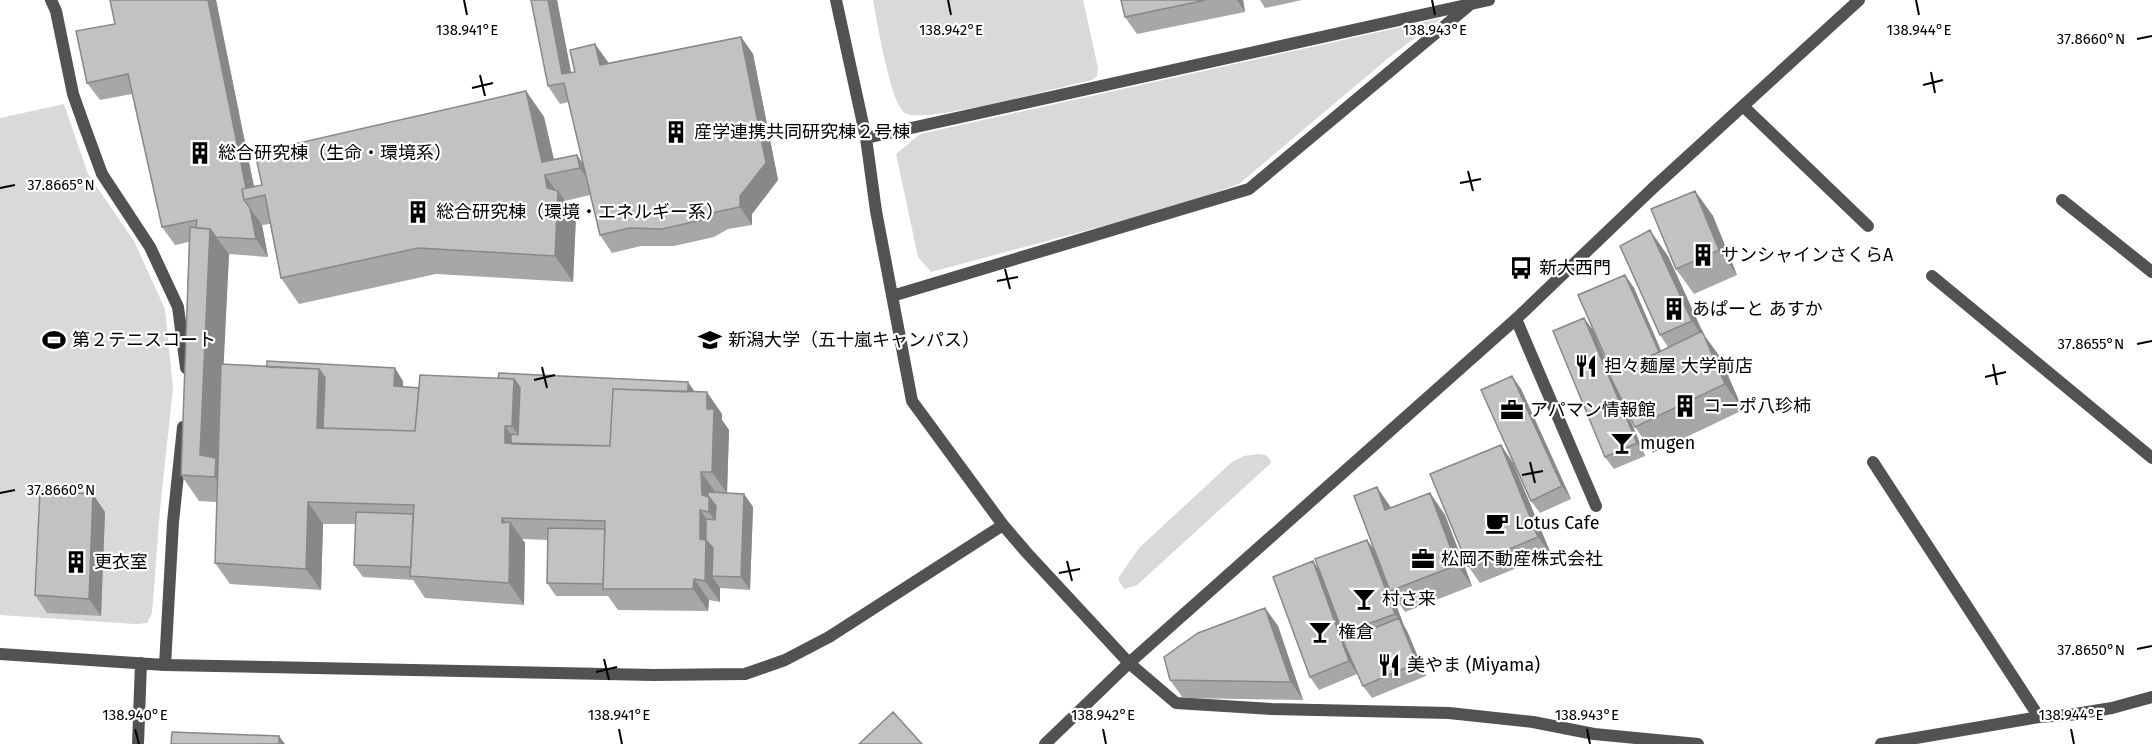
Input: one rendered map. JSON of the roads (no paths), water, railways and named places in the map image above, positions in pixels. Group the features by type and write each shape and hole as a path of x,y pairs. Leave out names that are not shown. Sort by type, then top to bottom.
{"street":[{"path":"51,0 56,11 73,94 102,174 150,247 178,306 187,377"},
{"path":"836,0 866,138 912,401 1026,553 1129,663 1176,703 1272,709 1449,712 1533,722 1590,739 1698,744"},
{"path":"866,138 1489,0"},
{"path":"1045,744 1129,663 1516,319 1653,188 1859,0"},
{"path":"892,296 1248,189 1472,3"},
{"path":"1743,106 1868,226"},
{"path":"2062,200 2152,272"},
{"path":"1932,276 2152,458"},
{"path":"1516,319 1596,506"},
{"path":"165,665 173,522 184,418"},
{"path":"1873,462 2039,717"},
{"path":"0,654 165,665 642,675 745,674 785,660 828,637 1003,525"},
{"path":"138,744 141,663"},
{"path":"1881,744 2039,717 2112,708 2152,697"}],"place":[{"name":"産学連携共同研究棟２号棟","path":"676,132"},
{"name":"総合研究棟（生命・環境系）","path":"200,153"},
{"name":"総合研究棟（環境・エネルギー系）","path":"418,212"},
{"name":"サンシャインさくらA","path":"1703,255"},
{"name":"新大西門","path":"1521,268"},
{"name":"あぱーと あすか","path":"1674,309"},
{"name":"第２テニスコート","path":"54,340"},
{"name":"新潟大学（五十嵐キャンパス）","path":"710,340"},
{"name":"担々麺屋 大学前店","path":"1586,366"},
{"name":"コーポ八珍柿","path":"1685,406"},
{"name":"アパマン情報館","path":"1512,410"},
{"name":"mugen","path":"1622,443"},
{"name":"Lotus Cafe","path":"1497,523"},
{"name":"松岡不動産株式会社","path":"1423,559"},
{"name":"更衣室","path":"76,562"},
{"name":"村さ来","path":"1364,599"},
{"name":"権倉","path":"1320,632"},
{"name":"美やま (Miyama)","path":"1389,665"}]}
